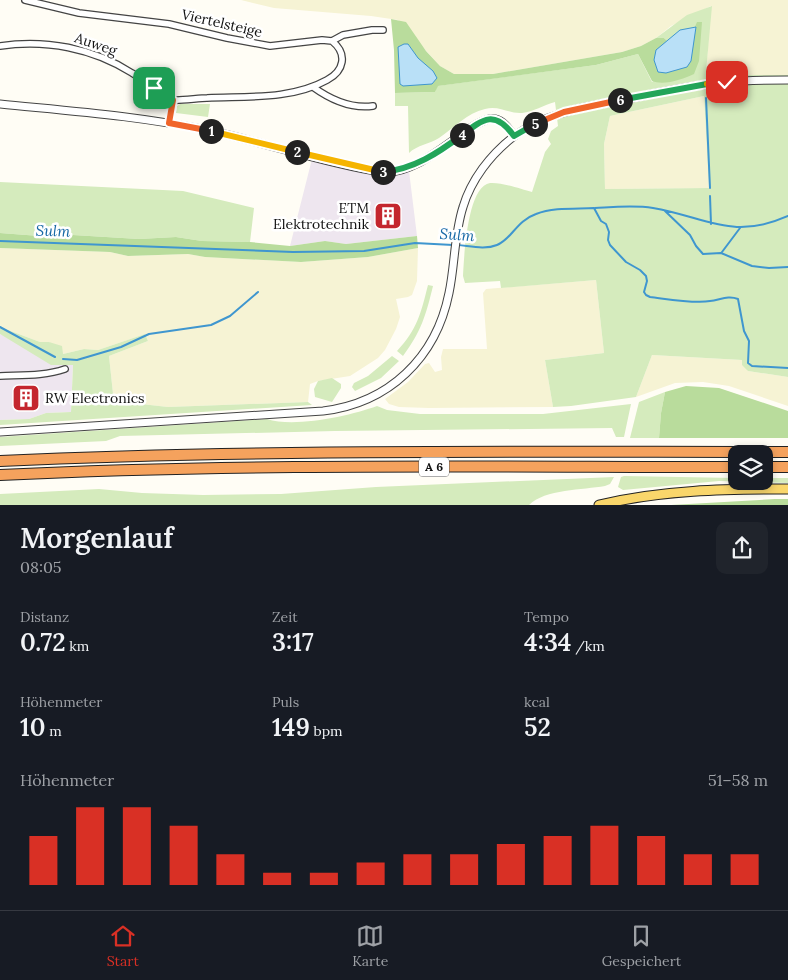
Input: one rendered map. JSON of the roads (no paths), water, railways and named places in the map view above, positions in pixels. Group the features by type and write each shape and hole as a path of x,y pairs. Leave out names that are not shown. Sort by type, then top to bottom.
{"highway":[{"name":"A 6","path":"0,461 277,452 788,452"},
{"name":"A 6","path":"0,475 263,467 728,467"},
{"path":"773,467 788,467"}],"main road":[{"path":"599,505 665,494 788,489"}],"street":[{"name":"Viertelsteige","path":"25,0 79,13 169,24 258,45 283,46 322,40 332,41 339,36 383,30"},
{"path":"169,123 173,100 279,95 313,87 336,75 342,65 343,60 340,49 332,41"},
{"name":"Auweg","path":"0,46 28,44 66,46 96,54 131,72 173,100"},
{"path":"0,432 323,411 362,402 378,395 400,380 420,358 441,322 463,207 472,186 486,164 514,136 550,116 588,106 702,85 727,82 788,80"},
{"path":"313,87 336,101 366,107 373,106"},
{"path":"0,104 99,113 169,123 383,172 396,170 422,161 440,151 479,122 486,119 497,119 502,122 514,136"},
{"path":"0,376 39,374 65,369"}],"water":[{"path":"696,27 691,61 687,67 666,73 658,72 654,60 656,50 680,30"},
{"path":"408,44 418,58 433,71 437,78 432,84 403,86 400,84 398,47"}],"waterway":[{"path":"706,98 710,188"},
{"path":"710,196 711,224"},
{"path":"595,208 646,207 719,225 735,227 751,227 788,216"},
{"name":"Sulm","path":"458,245 478,247 497,245 507,239 529,217 536,214 558,209 594,208 601,221 606,224 610,245 626,262 646,276 647,281 644,292 646,295 697,302 727,298 738,299 744,331 749,341 748,363 752,366 788,368"},
{"path":"665,211 690,235 703,254 721,253 752,266 769,268 788,267"},
{"path":"722,252 740,228"},
{"name":"Sulm","path":"0,241 293,252 364,251 415,243 453,245"},
{"path":"63,359 77,360 121,347 149,334 211,325 230,316 258,292"},
{"path":"0,327 55,357"}],"place":[{"name":"ETM Elektrotechnik","path":"388,216"},
{"name":"RW Electronics","path":"26,398"}]}
